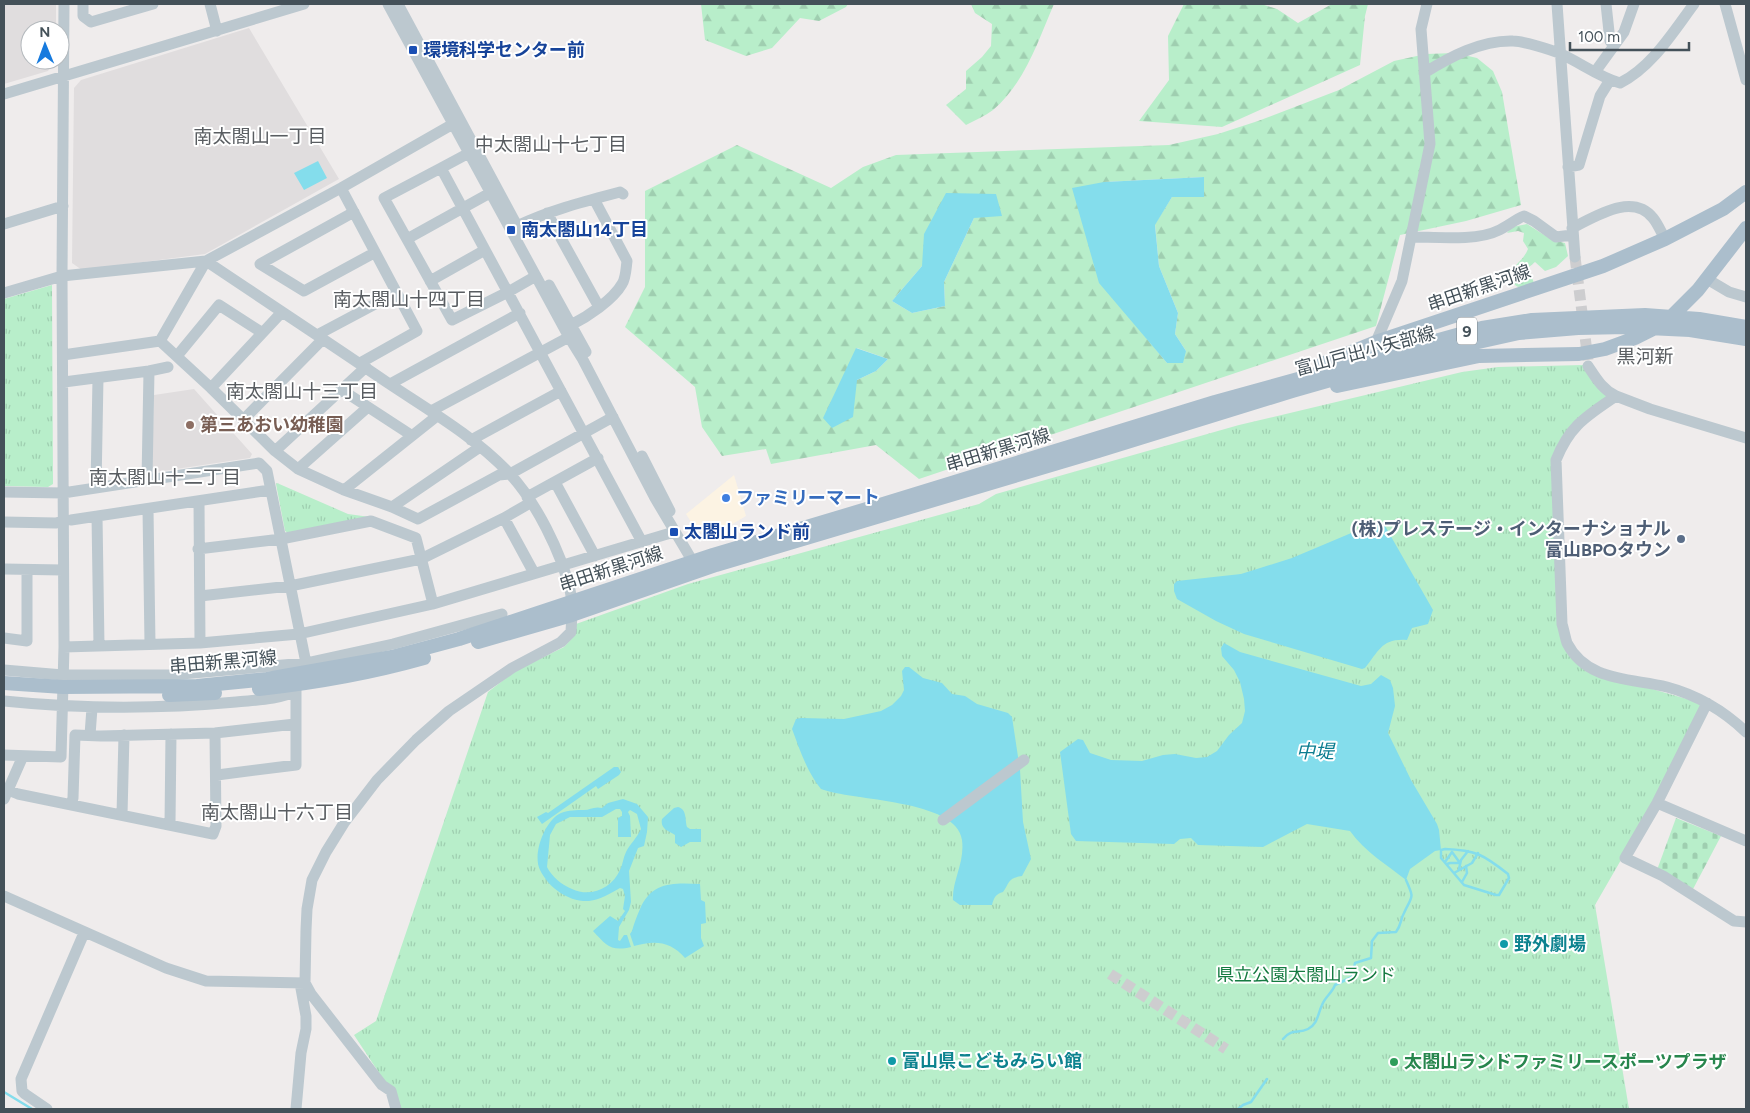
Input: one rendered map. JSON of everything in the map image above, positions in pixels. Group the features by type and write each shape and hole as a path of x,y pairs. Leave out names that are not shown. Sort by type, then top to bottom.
{"main road":[{"name":"串田新黒河線","path":"4,682 63,691 195,696 296,688 395,666 699,565 1215,402 1376,342 1603,266 1664,239 1723,209 1746,192"},
{"name":"串田新黒河線","path":"699,565 1098,451 1338,386 1479,356 1579,354 1605,349 1635,338 1665,323 1707,279 1746,228"},
{"name":"富山戸出小矢部線","path":"1293,385 1463,332 1496,325 1556,318 1645,315 1695,324 1746,339"},
{"name":"富山戸出小矢部線","path":"1293,385 1519,333 1578,328 1695,324 1746,327"},
{"name":"串田新黒河線","path":"1098,451 1293,385"},
{"name":"串田新黒河線","path":"1215,402 1293,385"},
{"name":"串田新黒河線","path":"4,692 197,686 267,679 392,656 571,608"}],"street":[{"path":"4,755 61,757 64,647 63,570 67,520 63,493 64,4"},
{"path":"83,4 83,16 91,22 153,4"},
{"path":"210,4 217,31"},
{"path":"4,94 304,4"},
{"path":"388,4 568,337 582,358 613,417 629,440 699,565"},
{"path":"398,4 571,325 674,532 699,565"},
{"path":"1376,342 1402,281 1412,237 1420,185 1430,144 1421,29 1427,4"},
{"path":"1557,4 1575,257"},
{"path":"1606,4 1610,40 1614,45"},
{"path":"1595,72 1624,32 1634,4"},
{"path":"1424,73 1452,56 1497,42 1515,41 1561,54 1610,80 1620,83 1628,79 1653,57 1694,4"},
{"path":"1725,4 1746,80"},
{"path":"1568,167 1579,166 1600,96 1610,80"},
{"path":"4,292 62,276 206,261 341,188 453,124"},
{"path":"469,153 384,198 452,320 536,276"},
{"path":"441,168 642,542"},
{"path":"275,452 342,390 363,365 417,331 341,188"},
{"path":"407,239 490,192"},
{"path":"517,226 547,213 620,192 623,194"},
{"path":"571,325 599,307 622,284 626,270 627,260 594,199"},
{"path":"4,224 63,206"},
{"path":"1412,237 1478,236 1496,232 1524,216 1556,237 1572,231 1607,211 1633,207 1641,209 1653,218 1664,239"},
{"path":"354,212 260,264 304,291 374,253"},
{"path":"547,213 599,307"},
{"path":"430,281 485,250"},
{"path":"206,261 434,413 476,444 510,474 548,530 570,591 571,632 561,642 512,668 449,711 416,740 377,780 344,823 326,852 312,880 307,909 303,983 306,1022 296,1109"},
{"path":"160,341 206,261"},
{"path":"1707,279 1729,292 1746,297"},
{"path":"243,420 320,337 396,293"},
{"path":"177,356 219,305 261,332"},
{"path":"211,388 261,332 282,312"},
{"path":"390,384 520,314"},
{"path":"344,490 411,435 434,413 568,337"},
{"path":"63,356 160,341"},
{"path":"160,341 211,388 275,452 298,470 418,519 499,475 510,474 613,417"},
{"path":"1588,366 1607,392 1650,409 1746,438"},
{"path":"64,382 168,367"},
{"path":"146,480 149,371"},
{"path":"96,487 98,378"},
{"path":"342,390 411,435"},
{"path":"392,507 476,444 561,391"},
{"path":"1616,396 1581,420 1564,442 1556,460 1562,624 1567,642 1585,665 1610,677 1668,688 1707,703 1729,716 1746,732"},
{"path":"298,470 368,407"},
{"path":"200,596 290,586 421,559 504,518 555,482 598,458"},
{"path":"4,492 63,493 259,463 267,471 306,663"},
{"path":"555,482 595,556"},
{"path":"4,522 56,523 270,490"},
{"path":"199,501 200,644"},
{"path":"148,509 150,644"},
{"path":"97,516 99,646"},
{"path":"504,518 534,573"},
{"path":"198,550 281,539 371,521 416,538 432,604"},
{"path":"64,647 200,644 299,634 432,604 674,532"},
{"path":"4,569 63,570"},
{"path":"4,638 27,640 28,570"},
{"path":"4,701 170,676 306,663 393,644 502,614"},
{"path":"4,670 63,691 92,708 202,705 280,697 288,695 296,688"},
{"path":"217,775 296,765 296,688"},
{"path":"1707,703 1657,803 1625,858 1663,876 1734,921 1746,922"},
{"path":"90,735 92,708"},
{"path":"71,804 73,798 75,735 215,733 295,724"},
{"path":"23,756 6,794 18,794 71,804 213,834 216,826 217,775 215,733"},
{"path":"170,824 171,734"},
{"path":"122,815 124,735"},
{"path":"943,820 1024,760"},
{"path":"1657,803 1746,841"},
{"path":"4,896 166,968 206,981 303,983"},
{"path":"47,1109 25,1094 21,1086 21,1079 84,933"},
{"path":"303,983 363,1062 382,1085 391,1091 396,1109"}],"shaded area":[{"path":"4,4 56,4 56,20 20,20 20,70 48,71 4,84"},
{"path":"249,28 339,179 205,254 82,270 72,263 74,88 81,80"},
{"name":"第三あおい幼稚園","path":"194,389 252,454 250,458 156,472 152,468 154,395"},
{"path":"734,475 746,516 714,537 696,530 686,514"}],"green space":[{"path":"701,4 848,4 846,7 819,21 800,18 772,48 746,56 705,40"},
{"path":"971,4 1054,4 1030,61 1014,87 993,110 966,125 946,105 966,89 966,71 991,46 992,24 975,13"},
{"path":"1184,4 1261,4 1277,9 1298,23 1332,4 1368,4 1360,65 1222,127 1139,121 1169,80 1168,36"},
{"path":"1455,53 1477,58 1493,71 1502,92 1521,205 1466,221 1400,235 1376,326 919,479 876,445 771,464 766,449 722,456 702,427 695,387 625,327 645,287 645,191 737,145 831,188 863,167 896,155 1169,145 1218,134 1258,121 1339,90 1394,61 1426,54","holes":["1204,177 1172,197 1155,224 1159,266 1178,313 1175,334 1186,351 1167,363 1143,334 1104,182","996,194 974,218 944,282 945,306 912,313 892,301 922,266","856,348 888,359 876,371 857,380"]},
{"path":"1527,224 1552,240 1565,243 1568,256 1556,267 1545,271 1535,262 1528,268 1534,283 1521,289 1512,283 1508,274 1522,259 1528,249 1523,241 1524,233 1518,231 1507,233 1512,227"},
{"path":"52,285 53,484 48,487 4,486 4,299"},
{"name":"県立公園太閤山ランド","path":"1583,365 1604,394 1611,396 1560,440 1560,625 1583,666 1635,684 1704,704 1655,801 1595,905 1629,1109 400,1109 391,1091 354,1035 376,1021 488,692 515,671 564,647 576,634 576,624 688,584 979,504 996,494 1239,425 1462,372 1498,367"},
{"path":"277,483 348,514 370,517 288,533 285,531"},
{"path":"1676,818 1721,836 1692,891 1657,870"}],"water":[{"path":"318,161 327,178 304,190 294,173"},
{"path":"1204,177 1204,197 1172,197 1155,225 1159,266 1178,313 1175,334 1186,351 1183,363 1167,363 1099,283 1072,188 1104,182"},
{"path":"946,193 996,194 1002,216 974,218 944,282 945,306 912,313 892,301 922,266 924,234"},
{"path":"856,348 888,359 876,371 857,380 853,417 832,428 823,418"},
{"path":"1375,523 1382,523 1385,526 1433,610 1428,624 1412,628 1407,640 1386,643 1365,668 1362,669 1244,634 1177,599 1174,591 1174,584 1177,581 1241,574 1292,558"},
{"name":"中堤","path":"1224,643 1240,652 1361,686 1371,684 1381,675 1390,680 1395,706 1388,733 1411,780 1437,824 1441,850 1435,851 1410,869 1406,880 1369,852 1350,831 1307,824 1263,847 1198,845 1191,838 1180,839 1174,844 1076,841 1071,834 1060,752 1078,739 1083,740 1090,753 1111,760 1142,761 1163,755 1175,754 1196,758 1207,757 1217,751 1229,735 1242,723 1245,711 1240,682 1234,670 1222,656 1221,648"},
{"path":"905,667 909,667 923,678 942,683 952,694 965,696 977,704 1008,713 1012,717 1020,770 1023,822 1031,859 1022,876 1010,881 1003,892 996,896 992,905 960,905 953,900 954,885 962,856 962,840 956,827 942,816 923,809 821,789 808,768 792,729 796,719 844,719 881,711 892,705 904,690 902,671"},
{"path":"614,767 618,767 621,772 619,775 598,789 596,786 542,824 537,817 546,812 548,813"},
{"path":"623,799 637,804 648,817 644,846 638,848 629,871 631,902 629,910 619,927 618,940 620,941 624,935 627,935 631,947 618,949 609,946 593,931 610,916 618,921 625,911 623,909 625,896 623,889 620,888 605,896 589,901 574,899 560,893 548,883 538,863 539,847 542,838 545,830 555,817 567,811 602,808 608,803","holes":["616,809 620,809 622,816 618,818 618,837 631,837 630,816 628,812 630,810 637,814 641,829 629,846 620,870 612,882 600,890 579,892 558,880 547,867 550,835 556,824 570,817 602,817"]},
{"path":"678,807 684,812 687,827 690,829 701,829 701,842 690,842 681,847 675,843 675,835 663,827 662,819 674,808"},
{"path":"673,884 700,884 701,900 705,902 706,923 701,924 701,938 704,946 685,958 674,948 662,943 634,946 630,934 640,909 651,893"}],"waterway":[{"path":"1445,849 1472,852 1486,858 1508,874 1509,878 1499,895 1464,885 1441,858 1441,850 1445,849"},
{"path":"1459,869 1461,860 1468,851"},
{"path":"1445,862 1452,852 1460,863 1447,864"},
{"path":"1454,873 1472,863 1478,853"},
{"path":"1462,882 1467,873 1466,866"},
{"path":"1283,1039 1292,1032 1308,1029 1314,1024 1323,1002 1335,985 1352,977 1355,963 1371,958 1372,941 1378,933 1396,932 1411,897 1411,891 1406,880"},
{"path":"1238,1109 1251,1102 1267,1079"},
{"path":"4,1092 32,1109"}],"tunnel":[{"path":"1575,257 1588,360"},
{"path":"1110,974 1226,1049"}],"place":[{"name":"環境科学センター前","path":"413,50"},
{"name":"南太閤山14丁目","path":"511,230"},
{"name":"第三あおい幼稚園","path":"190,425"},
{"name":"ファミリーマート","path":"726,498"},
{"name":"太閤山ランド前","path":"674,532"},
{"name":"(株)プレステージ・インターナショナル 富山BPOタウン","path":"1681,539"},
{"name":"野外劇場","path":"1504,944"},
{"name":"富山県こどもみらい館","path":"892,1061"},
{"name":"太閤山ランドファミリースポーツプラザ","path":"1394,1062"}],"district":[{"name":"南太閤山一丁目","path":"260,136"},
{"name":"中太閤山十七丁目","path":"551,144"},
{"name":"南太閤山十四丁目","path":"409,299"},
{"name":"黒河新","path":"1645,356"},
{"name":"南太閤山十三丁目","path":"302,391"},
{"name":"南太閤山十二丁目","path":"165,477"},
{"name":"南太閤山十六丁目","path":"277,812"}]}
